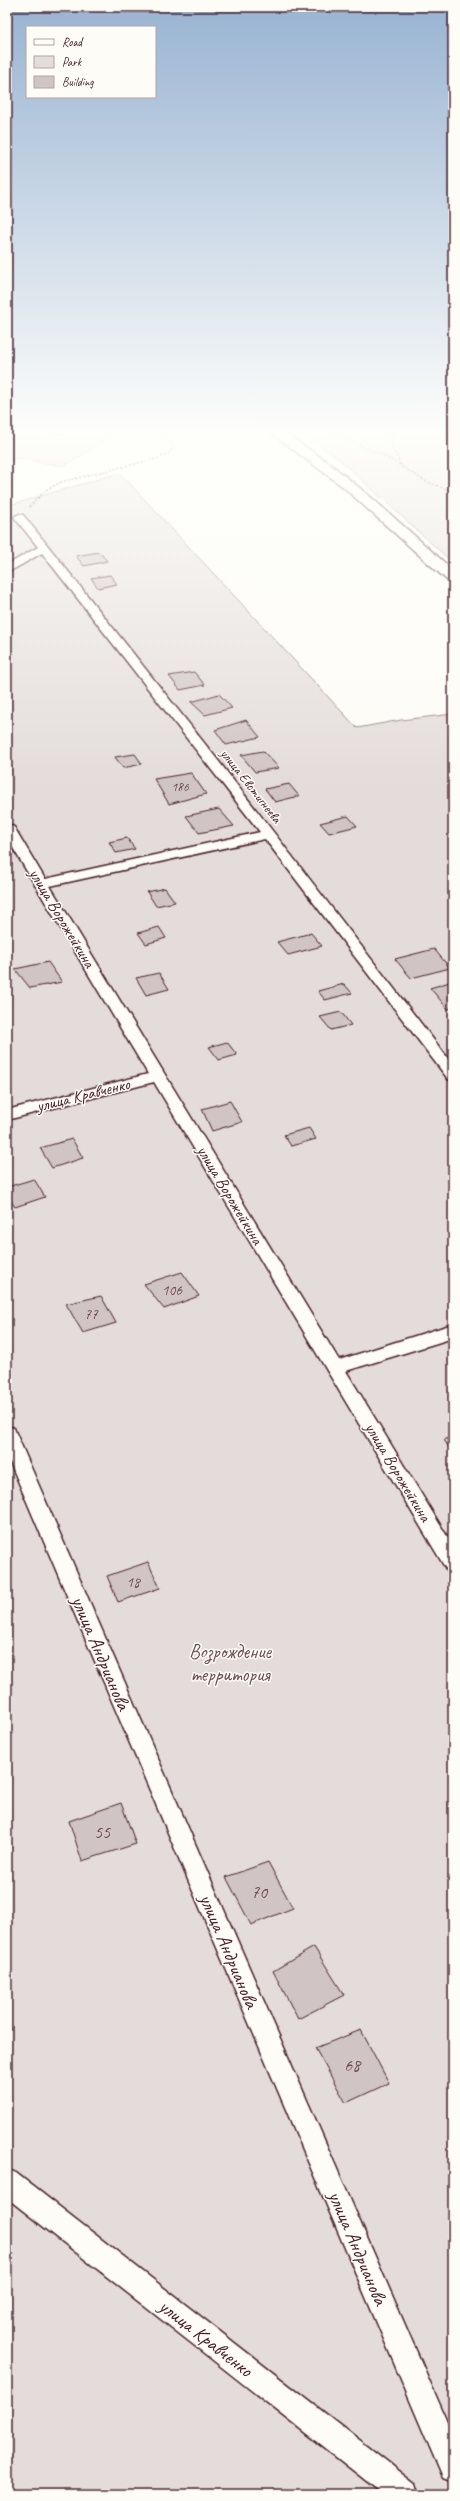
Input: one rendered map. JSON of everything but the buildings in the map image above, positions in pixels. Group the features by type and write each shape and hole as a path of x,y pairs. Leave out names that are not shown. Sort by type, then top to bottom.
{"main road":[{"path":"422,550 453,578"}],"street":[{"path":"7,570 41,550"},
{"name":"улица Евстигнеева","path":"45,550 268,834 453,1076"},
{"name":"улица Ворожейкина","path":"7,827 453,1563"},
{"path":"42,884 268,834"},
{"name":"улица Кравченко","path":"7,1115 158,1076"},
{"path":"335,1368 453,1331"},
{"name":"улица Андрианова","path":"7,1433 453,2468"},
{"name":"улица Кравченко","path":"7,2182 406,2494"}],"green space":[{"name":"Возрождение территория","path":"7,550 191,550 357,728 401,720 453,714 453,2494 7,2494"},
{"path":"438,550 453,550 453,563"}]}
